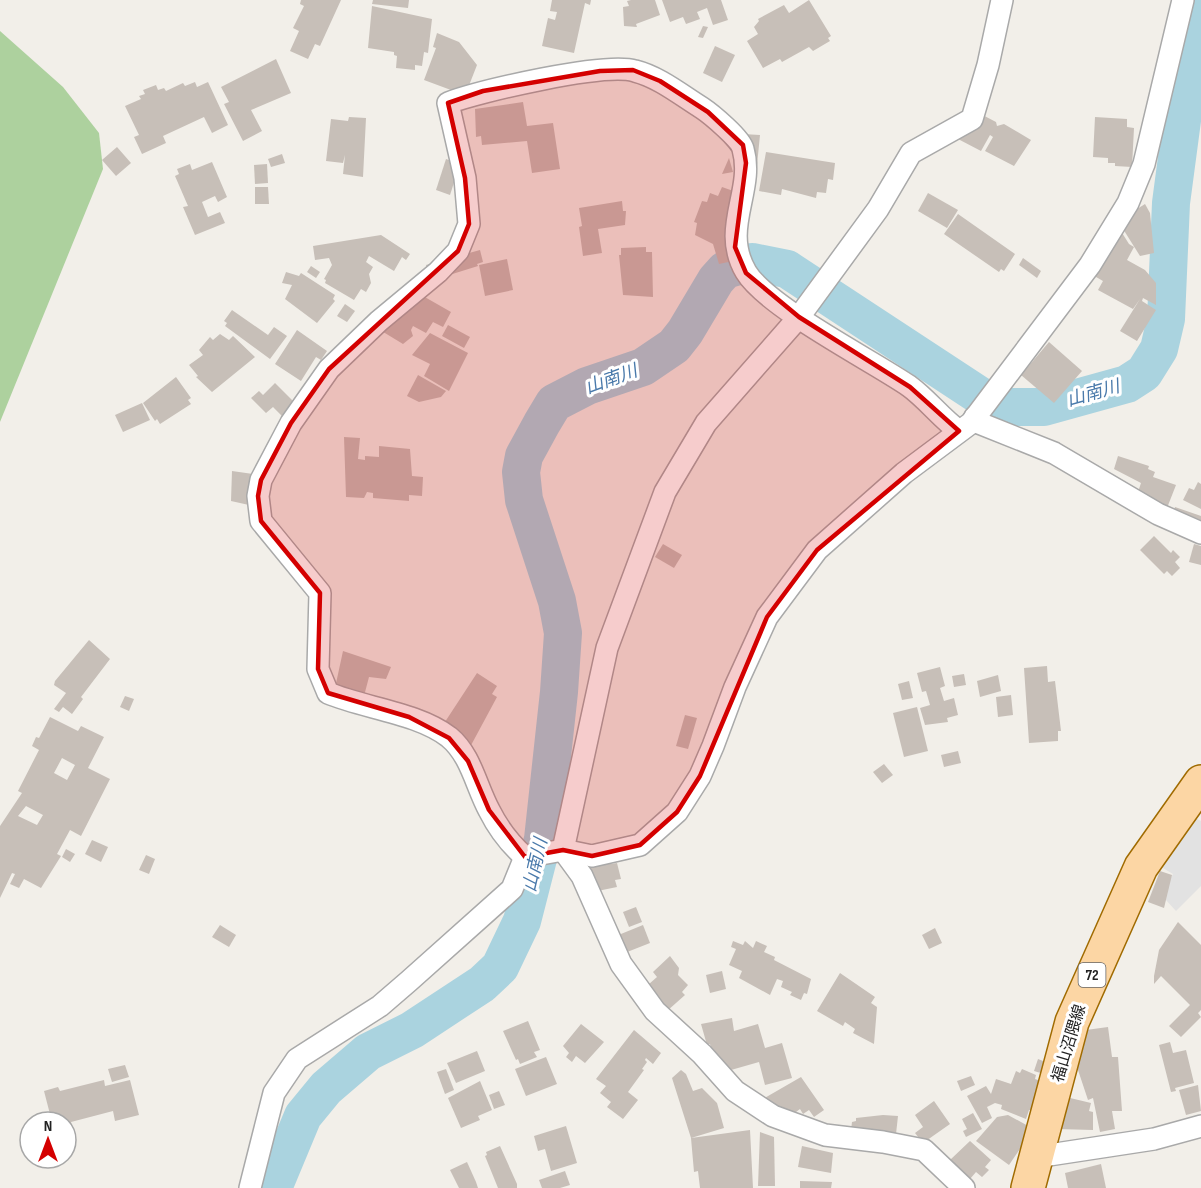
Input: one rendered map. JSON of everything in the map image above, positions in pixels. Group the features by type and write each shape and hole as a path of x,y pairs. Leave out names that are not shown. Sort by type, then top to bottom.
{"main road":[{"name":"福山沼隈線","path":"1032,1173 1072,1022 1102,950 1141,867 1201,782"}],"street":[{"path":"964,1188 924,1150 825,1135 773,1116 735,1091 702,1054 655,1011 621,964 582,876 563,850 607,648 665,492 706,423 800,317 878,209 911,153 972,119 988,65 1002,0"},
{"path":"525,857 563,850 592,856 640,845 677,812 704,766 735,687 767,617 810,559 817,550 904,473 967,424 1090,264 1128,203 1144,164 1183,0"},
{"path":"525,857 512,846 494,819 468,761 449,738 409,717 328,693 318,669 320,592 261,521 258,496 261,480 291,423 329,369 378,321 438,272 458,251 469,224 465,178 448,103 483,91 600,70 633,70 660,81 708,112 743,145 746,163 735,227 735,247 746,273 761,290 967,424 979,423 1054,453 1158,514 1201,533"},
{"path":"250,1188 274,1093 297,1059 380,1006 409,981 512,889 525,857"},
{"path":"1032,1173 1201,1126"}],"highlighted area":[{"path":"633,70 660,81 708,112 743,145 746,163 735,247 746,273 799,317 910,387 959,431 817,550 767,617 700,776 677,812 640,845 592,856 563,850 525,857 489,810 468,761 449,738 409,717 328,693 318,669 320,593 261,521 258,496 261,480 291,423 329,369 458,251 469,224 465,178 448,103 483,91 600,71"}],"green space":[{"path":"0,31 63,87 99,133 103,169 0,422"}],"shaded area":[{"path":"1193,817 1201,821 1201,886 1176,911 1166,900 1168,883 1173,874 1158,865"}],"building":[{"path":"301,0 341,0 320,46 315,44 308,59 290,51 299,31 293,28 304,6 300,4"},
{"path":"373,0 409,0 408,8 372,4"},
{"path":"552,0 591,0 590,5 585,3 574,53 542,46 548,18 555,20 557,12 550,11"},
{"path":"655,0 660,15 636,24 637,27 624,26 623,7 629,6 627,1"},
{"path":"662,0 721,0 728,20 713,25 707,8 697,12 700,19 686,24 683,17 670,22"},
{"path":"809,0 831,36 828,38 830,41 813,51 809,47 782,62 780,59 763,68 747,41 758,34 754,27 758,19 784,5 789,13"},
{"path":"372,6 432,19 428,53 424,52 422,66 415,65 415,70 396,68 397,56 394,52 368,48"},
{"path":"703,26 708,27 703,38 698,37"},
{"path":"437,33 459,42 477,65 468,88 459,93 424,80 436,48 433,47"},
{"path":"715,46 735,55 722,82 703,73"},
{"path":"276,59 291,93 251,110 262,131 243,141 224,104 229,102 221,87"},
{"path":"195,82 197,87 208,82 228,125 212,133 204,117 163,136 166,143 142,154 134,137 139,135 125,106 141,99 139,96 145,94 143,90 156,85 158,90 164,88 166,91 183,83 185,86"},
{"path":"523,102 527,126 553,123 560,169 532,173 527,141 482,145 481,136 476,137 475,109"},
{"path":"973,110 996,122 997,126 1004,124 1031,140 1014,166 985,151 993,137 990,135 981,151 958,139"},
{"path":"349,117 366,118 363,177 343,174 345,155 343,163 326,161 331,119 348,121"},
{"path":"1095,117 1127,119 1127,127 1134,128 1132,167 1115,166 1115,163 1108,163 1108,158 1093,157"},
{"path":"743,134 760,135 756,175 751,174"},
{"path":"117,147 131,163 116,176 102,160"},
{"path":"766,152 835,163 833,180 828,179 826,193 817,192 816,198 782,189 781,195 759,191"},
{"path":"282,154 285,163 271,167 268,159"},
{"path":"729,158 733,172 722,174"},
{"path":"446,159 460,164 450,195 436,190"},
{"path":"212,162 227,197 218,202 215,196 202,202 208,217 220,212 225,223 195,235 183,207 188,206 175,176 179,174 177,169 190,164 192,170"},
{"path":"267,164 268,183 255,184 254,165"},
{"path":"255,187 268,187 269,204 255,204"},
{"path":"722,187 739,193 736,218 725,241 742,238 747,258 719,264 713,244 695,235 697,223 694,222 702,201 707,202 710,193 718,196"},
{"path":"928,193 958,210 947,228 918,211"},
{"path":"622,201 623,211 626,211 625,225 598,229 602,253 583,256 579,208"},
{"path":"1145,204 1150,213 1154,253 1140,256 1118,221"},
{"path":"958,214 1015,254 1004,271 1001,269 999,272 944,234"},
{"path":"1114,220 1129,244 1134,247 1127,260 1145,270 1156,283 1156,305 1143,298 1142,301 1156,310 1137,341 1120,331 1140,299 1133,309 1098,290 1103,281 1084,270"},
{"path":"381,235 410,254 406,260 402,257 394,271 369,256 366,262 373,267 369,274 371,283 366,292 361,289 354,300 325,283 324,279 332,265 329,258 315,260 313,246"},
{"path":"646,247 646,252 652,252 653,297 623,295 619,255 621,255 621,248"},
{"path":"480,250 483,262 477,264 478,266 430,281 426,265"},
{"path":"1023,258 1041,271 1037,278 1019,265"},
{"path":"507,259 513,290 485,296 479,265"},
{"path":"311,266 320,272 316,278 307,272"},
{"path":"286,272 299,276 301,273 335,295 333,299 335,301 317,323 285,299 292,285 282,283"},
{"path":"423,296 451,312 443,327 433,322 426,333 413,326 411,330 413,336 403,344 375,327 384,311 398,319 394,315 413,298 420,302"},
{"path":"345,304 355,311 347,322 337,316"},
{"path":"232,310 268,335 274,327 287,336 270,359 225,326 227,323 224,321"},
{"path":"448,325 470,337 464,348 442,336"},
{"path":"297,330 327,351 321,360 316,357 301,381 275,364"},
{"path":"430,333 468,353 449,391 424,376 430,364 412,355"},
{"path":"220,334 229,340 233,336 255,357 212,392 196,377 198,376 189,365 203,355 199,350 210,337 213,340"},
{"path":"1049,342 1082,371 1054,403 1021,375"},
{"path":"418,375 446,391 441,397 419,402 407,396"},
{"path":"176,377 191,398 188,400 191,404 160,424 157,419 155,421 143,403"},
{"path":"275,383 295,403 282,416 273,407 266,413 251,398 259,391 263,395"},
{"path":"142,403 150,420 123,432 115,415"},
{"path":"344,437 360,438 358,459 365,460 365,456 379,457 379,446 410,449 412,476 423,477 422,496 409,495 409,501 373,498 373,493 367,492 364,498 346,497"},
{"path":"1118,456 1149,466 1148,469 1155,472 1153,477 1176,485 1167,508 1137,495 1141,483 1114,469"},
{"path":"232,471 253,474 249,505 231,501"},
{"path":"1198,482 1201,484 1201,509 1183,500 1189,488 1194,490"},
{"path":"1175,507 1201,516 1201,523 1172,516"},
{"path":"1154,536 1171,553 1173,550 1180,557 1175,562 1180,568 1172,576 1167,571 1164,574 1140,550"},
{"path":"663,544 682,555 674,568 655,557"},
{"path":"1194,544 1201,546 1201,565 1189,562"},
{"path":"89,640 110,659 81,697 83,699 72,714 63,707 59,712 54,709 66,693 54,685 55,681"},
{"path":"343,651 391,667 386,679 369,677 364,696 335,688"},
{"path":"1047,666 1048,682 1055,681 1061,731 1058,731 1058,741 1029,743 1024,668"},
{"path":"940,667 945,686 940,688 944,701 954,698 958,715 947,718 948,722 925,725 920,708 930,705 926,691 922,692 917,673"},
{"path":"477,673 497,686 492,694 497,697 469,749 441,728"},
{"path":"964,674 966,685 954,687 952,676"},
{"path":"998,675 1001,691 980,697 977,681"},
{"path":"909,681 913,698 902,700 898,684"},
{"path":"1011,695 1013,715 998,717 996,697"},
{"path":"125,696 134,699 129,711 120,707"},
{"path":"917,707 928,751 904,757 893,713"},
{"path":"685,715 697,718 688,749 676,746"},
{"path":"50,717 78,731 81,726 104,737 88,768 110,779 81,836 70,830 57,854 61,856 41,888 24,879 19,888 10,884 15,874 12,873 0,898 0,826 22,793 18,791 39,750 32,746 36,737 39,738","holes":["62,758 75,765 67,780 54,773","26,806 43,815 37,825 18,816"]},
{"path":"958,751 961,763 944,767 941,755"},
{"path":"884,764 893,775 882,783 873,772"},
{"path":"92,840 108,847 101,862 85,854"},
{"path":"66,849 75,854 70,862 62,857"},
{"path":"146,855 155,859 149,874 139,870"},
{"path":"609,856 611,864 617,863 621,879 615,880 617,887 578,895 571,866"},
{"path":"1160,871 1172,875 1164,908 1148,902"},
{"path":"636,907 642,922 629,927 623,912"},
{"path":"1178,922 1201,945 1201,1010 1198,1013 1201,1017 1181,1037 1169,1026 1190,1005 1161,976 1154,984 1159,950"},
{"path":"220,925 236,935 229,947 212,937"},
{"path":"643,925 650,943 617,956 616,936"},
{"path":"935,928 942,943 929,949 922,935"},
{"path":"733,941 743,945 745,941 753,948 756,941 767,946 764,952 775,957 774,960 811,979 807,994 804,993 801,1000 790,995 792,992 781,987 783,981 777,979 770,995 739,978 742,971 729,965 736,949 731,947"},
{"path":"670,956 679,968 678,975 688,985 682,992 685,995 658,1019 640,992 657,977 653,972"},
{"path":"722,971 726,989 710,993 706,975"},
{"path":"840,973 875,997 871,1003 877,1007 874,1044 853,1033 855,1029 845,1022 843,1026 817,1011"},
{"path":"732,1018 734,1031 758,1024 765,1048 782,1043 792,1078 765,1085 759,1062 731,1070 732,1076 712,1053 710,1044 707,1045 701,1024"},
{"path":"528,1021 540,1050 534,1052 537,1057 520,1064 503,1031"},
{"path":"581,1024 604,1042 585,1063 576,1056 572,1062 566,1057 569,1053 563,1046"},
{"path":"1108,1027 1112,1057 1118,1057 1122,1111 1112,1111 1115,1129 1100,1132 1093,1098 1088,1100 1076,1064 1086,1030"},
{"path":"634,1030 661,1053 653,1064 646,1058 647,1062 642,1069 644,1070 628,1092 638,1100 623,1119 607,1107 611,1102 600,1093 606,1086 596,1079"},
{"path":"1170,1042 1173,1053 1186,1050 1194,1083 1175,1088 1176,1091 1171,1092 1159,1045"},
{"path":"477,1051 485,1071 456,1083 447,1063"},
{"path":"546,1057 557,1084 526,1096 515,1069"},
{"path":"1038,1059 1048,1063 1044,1074 1034,1071"},
{"path":"125,1065 129,1077 112,1082 108,1069"},
{"path":"446,1069 454,1090 445,1094 437,1072"},
{"path":"1022,1069 1036,1075 1035,1079 1041,1081 1036,1092 1040,1093 1032,1111 1029,1110 1026,1119 1001,1109 1002,1105 995,1103 987,1107 992,1118 982,1123 967,1096 986,1086 991,1094 996,1079 1011,1084 1016,1071 1020,1073"},
{"path":"681,1070 686,1074 693,1091 702,1088 717,1103 724,1128 691,1138 672,1078"},
{"path":"971,1076 975,1085 961,1091 957,1081"},
{"path":"801,1077 824,1110 814,1117 809,1110 803,1114 800,1109 788,1118 761,1100"},
{"path":"104,1080 105,1086 130,1080 139,1115 115,1121 113,1111 78,1120 78,1110 49,1110 44,1091 58,1087 60,1091"},
{"path":"480,1081 492,1110 478,1116 480,1120 461,1128 448,1098"},
{"path":"1198,1085 1201,1111 1186,1115 1179,1090"},
{"path":"499,1091 505,1105 494,1109 489,1095"},
{"path":"1066,1097 1091,1103 1089,1111 1093,1112 1093,1130 1057,1129"},
{"path":"934,1101 950,1124 923,1143 915,1133 923,1127 915,1115"},
{"path":"973,1113 982,1129 966,1137 963,1131 967,1129 962,1119"},
{"path":"1008,1115 1030,1127 1028,1137 1009,1165 976,1141 997,1117"},
{"path":"898,1116 896,1134 851,1130 852,1122 856,1121 856,1118"},
{"path":"566,1126 577,1163 551,1171 545,1149 538,1151 534,1136"},
{"path":"750,1130 753,1188 700,1188 698,1171 694,1172 691,1138"},
{"path":"760,1132 774,1137 775,1186 758,1186"},
{"path":"970,1141 991,1160 985,1167 989,1170 982,1177 976,1172 970,1179 950,1160"},
{"path":"500,1146 517,1188 498,1188 485,1156 486,1152"},
{"path":"802,1146 833,1153 831,1173 798,1167"},
{"path":"467,1162 478,1188 459,1188 450,1170"},
{"path":"1101,1164 1106,1188 1068,1188 1065,1173"},
{"path":"565,1171 570,1185 560,1188 542,1188 539,1180"},
{"path":"800,1181 832,1182 831,1188 800,1188"}],"waterway":[{"name":"山南川","path":"273,1188 303,1116 326,1088 368,1052 412,1030 482,984 500,967 522,921 543,839 563,633 557,601 524,500 521,472 524,456 554,403 587,386 643,367 674,346 716,280 725,270 752,262 787,269 997,407 1044,407 1127,384 1144,373 1159,349 1166,319 1171,203 1198,0"}]}
